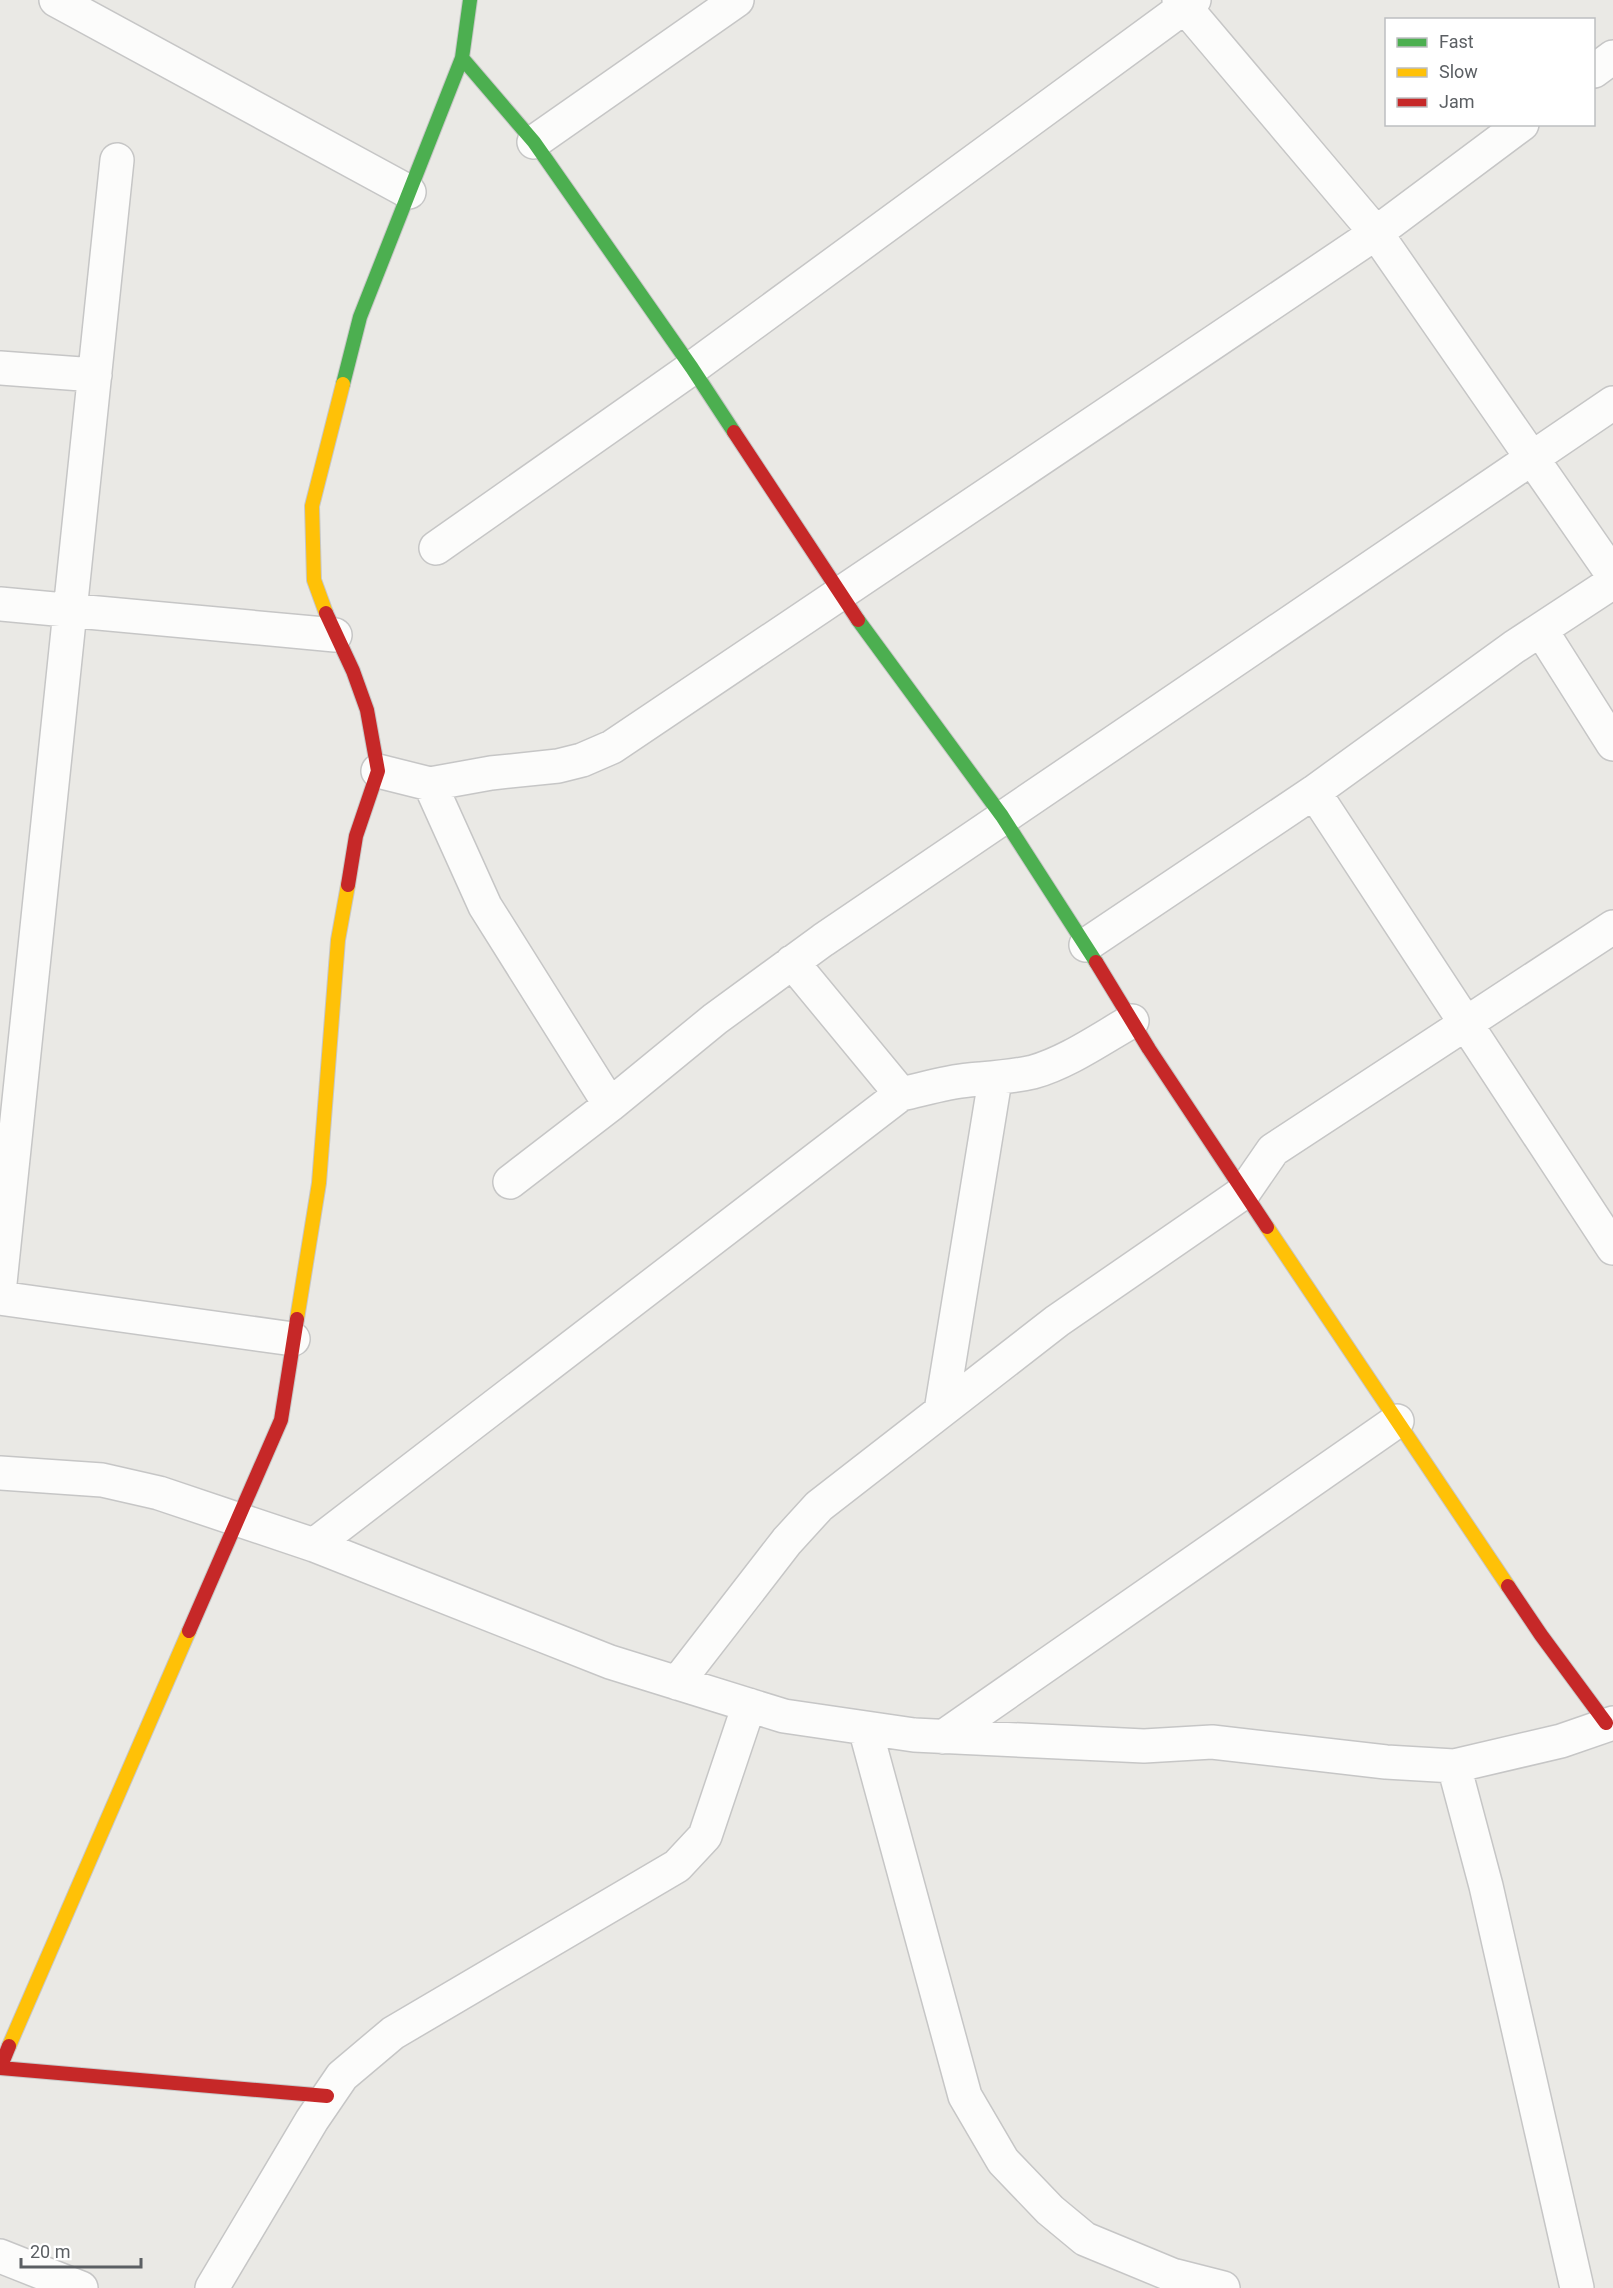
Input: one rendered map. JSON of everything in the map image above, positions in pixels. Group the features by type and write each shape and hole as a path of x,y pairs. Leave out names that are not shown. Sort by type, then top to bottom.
{"street":[{"path":"56,0 409,192"},
{"path":"327,2096 0,2068 280,1420 319,1183 338,940 356,836 378,771 367,710 353,671 334,635 314,580 312,506 360,317 462,58 470,0"},
{"path":"534,142 736,0"},
{"path":"436,549 692,368 1186,2 1376,233 1613,575"},
{"path":"1595,70 1613,57"},
{"path":"0,1473 102,1480 159,1492 314,1545 610,1662 784,1716 943,1737 1144,1746 1212,1742 1386,1762 1454,1766 1562,1741 1610,1723 1541,1635 1397,1421 1132,1021 1086,945 1002,816 839,594 692,368 534,142 462,58"},
{"path":"378,771 430,784 490,773 558,766 582,760 612,747 1376,233 1519,126"},
{"path":"0,1283 117,160"},
{"path":"0,368 95,375"},
{"path":"510,1182 610,1105 715,1019 792,962 1002,816 1613,403"},
{"path":"1086,945 1314,792 1541,630 1613,582"},
{"path":"0,604 334,635"},
{"path":"1541,630 1613,744"},
{"path":"430,784 485,906 610,1105"},
{"path":"1314,792 1613,1248"},
{"path":"677,1683 787,1541 819,1506 1057,1321 1244,1192 1273,1150 1613,927"},
{"path":"792,962 901,1094"},
{"path":"314,1545 901,1094 941,1084 969,1080 995,1080 1035,1071 1063,1060 1132,1021"},
{"path":"941,1411 995,1080"},
{"path":"0,1298 293,1339"},
{"path":"943,1737 1397,1421"},
{"path":"213,2288 312,2120 342,2076 393,2033 677,1866 705,1836 749,1705"},
{"path":"865,1728 965,2096 1003,2161 1050,2210 1085,2239 1172,2274 1223,2288"},
{"path":"1454,1766 1486,1886 1577,2288"},
{"path":"0,2256 81,2288"}],"traffic: fast":[{"path":"343,384 360,317 462,58 470,0"},
{"path":"462,58 534,142 734,432"},
{"path":"858,620 1002,816 1096,962"}],"traffic: slow":[{"path":"326,613 314,580 312,506 343,384"},
{"path":"297,1319 319,1183 338,940 348,885"},
{"path":"1267,1227 1508,1586"},
{"path":"9,2046 189,1631"}],"traffic: jam":[{"path":"734,432 858,620"},
{"path":"326,613 353,671 367,710 378,771 356,836 348,885"},
{"path":"1096,962 1149,1049 1267,1227"},
{"path":"189,1631 281,1420 297,1319"},
{"path":"1508,1586 1606,1723"},
{"path":"9,2046 0,2068 327,2096"}]}
